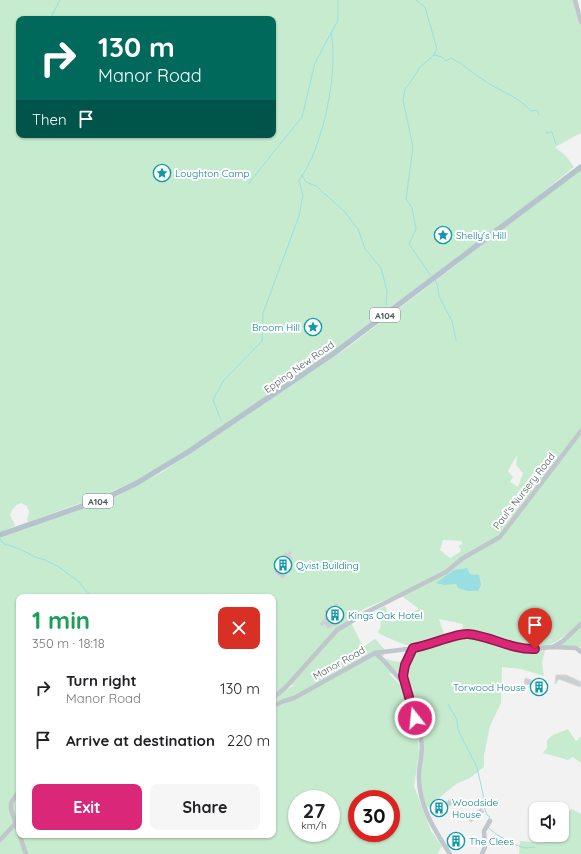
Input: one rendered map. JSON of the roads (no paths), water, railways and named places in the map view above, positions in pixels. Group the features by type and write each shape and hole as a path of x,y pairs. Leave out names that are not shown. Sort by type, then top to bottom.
{"main road":[{"name":"Epping New Road","path":"0,535 108,497 137,483 188,452 333,354 581,167"}],"street":[{"path":"575,0 581,22"},
{"name":"Paul's Nursery Road","path":"276,695 286,687 328,639 341,628 367,612 446,572 463,558 500,537 581,431"},
{"path":"552,647 563,641 581,624"},
{"name":"Manor Road","path":"276,705 294,698 375,653 424,647 466,634 517,647 530,649 552,647 579,649 581,652"},
{"path":"413,648 405,665 403,676 421,738 422,750 419,775 421,797 431,822 450,854"},
{"path":"375,653 405,685"},
{"path":"0,840 16,824 11,809 11,803 16,796"},
{"path":"484,854 484,831 490,821"},
{"path":"21,838 26,854"}],"water":[{"path":"467,568 470,574 479,575 481,585 478,591 467,591 458,588 456,584 444,585 436,583 454,570"}],"waterway":[{"path":"52,16 60,0"},
{"path":"248,184 302,117 315,63 338,20 338,0"},
{"path":"416,0 425,7 437,49 434,55 420,67 405,89 403,100 413,147 406,199 412,208 416,229 409,244 431,276"},
{"path":"221,420 213,400 224,380 262,341 263,313 299,216 303,195 299,180 308,166 322,130 331,88 333,67 331,32"},
{"path":"434,55 442,57 446,61 451,58 455,60 525,105 531,111 537,110 539,115"},
{"path":"547,132 546,133 552,132 556,144"},
{"path":"302,175 306,182 316,186 344,211 358,229 365,249 381,268 387,291 386,305"},
{"path":"435,280 439,296 452,321 456,340"},
{"path":"0,539 4,544 20,549 59,567 78,581 90,594"},
{"path":"448,704 457,720 458,730 477,767 483,794 484,807 487,815 490,817 487,822"},
{"path":"488,827 516,845 525,848 535,847"}],"place":[{"name":"Loughton Camp","path":"162,173"},
{"name":"Shelly's Hill","path":"443,235"},
{"name":"Broom Hill","path":"313,327"},
{"name":"Qvist Building","path":"283,565"},
{"name":"Kings Oak Hotel","path":"335,615"},
{"name":"Torwood House","path":"539,687"},
{"name":"Woodside House","path":"439,808"},
{"name":"The Clees","path":"456,841"}]}
